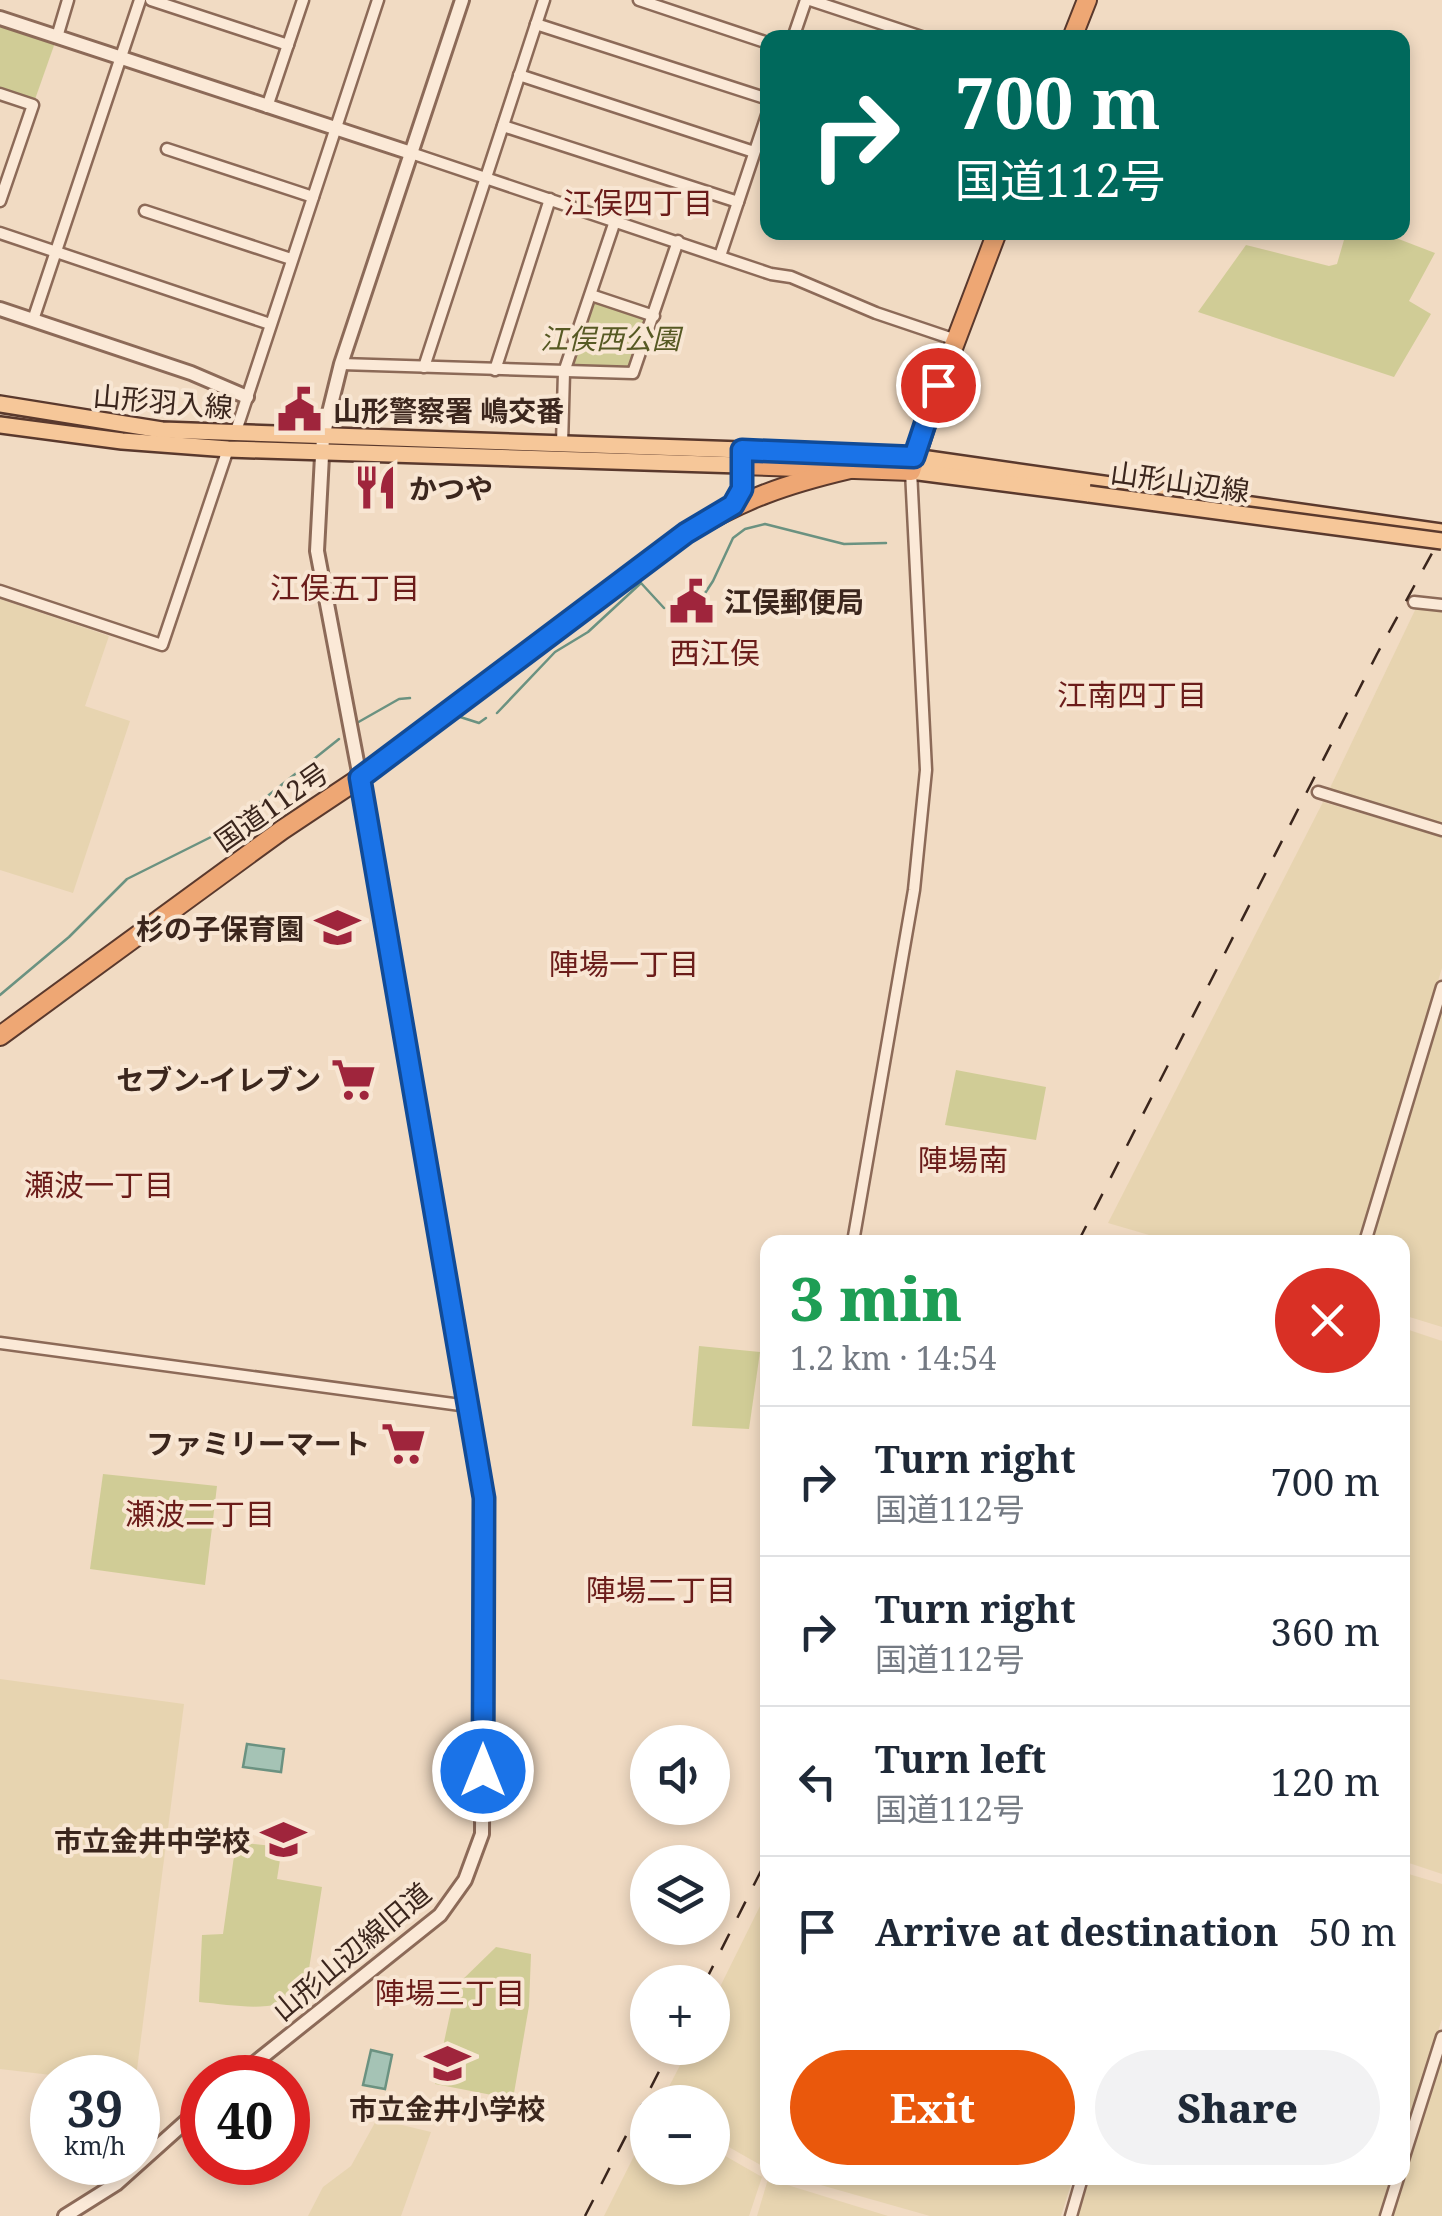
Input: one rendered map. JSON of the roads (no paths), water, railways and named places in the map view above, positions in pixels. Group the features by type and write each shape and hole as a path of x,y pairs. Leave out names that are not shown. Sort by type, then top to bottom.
{"highway":[{"path":"1075,30 1087,0"},
{"path":"913,464 994,240"},
{"path":"741,458 913,464"},
{"path":"741,458 850,469 913,464"},
{"path":"733,505 742,489 741,458"},
{"name":"国道112号","path":"0,1036 282,830 360,778 686,533 733,505 850,469"}],"main road":[{"name":"山形羽入線","path":"0,404 231,441"},
{"name":"山形羽入線","path":"0,425 122,442 231,441 741,458"},
{"name":"山形羽入線","path":"322,444 562,444 741,458"},
{"name":"山形山辺線","path":"913,464 1442,532"},
{"name":"山形山辺線","path":"1089,488 1442,542"}],"street":[{"path":"56,37 68,0"},
{"path":"33,320 140,0"},
{"path":"151,0 288,44"},
{"path":"267,107 304,0"},
{"path":"0,592 162,646 378,0"},
{"name":"山形山辺線旧道","path":"265,2055 440,1915 459,1892 477,1853 484,1805 484,1498 360,778 319,570 322,444 340,364 462,0"},
{"path":"424,366 544,0"},
{"path":"639,0 760,39"},
{"path":"796,30 808,0 900,30"},
{"path":"0,18 771,274 791,277 876,314 956,340"},
{"path":"536,24 760,96"},
{"path":"519,75 754,152"},
{"path":"0,94 33,105 6,165 0,201"},
{"path":"503,126 738,202"},
{"path":"720,256 760,135"},
{"path":"167,149 313,196"},
{"path":"494,370 550,199"},
{"path":"144,212 291,259"},
{"path":"562,444 564,372 615,221"},
{"path":"0,233 270,324"},
{"path":"340,364 633,373 678,242"},
{"path":"591,294 654,316"},
{"path":"0,309 191,373 247,397"},
{"path":"855,1235 914,890 926,770 913,464"},
{"path":"1414,602 1442,605"},
{"path":"1318,792 1442,830"},
{"path":"1367,1235 1442,986"},
{"path":"0,1343 468,1406"},
{"path":"1410,2138 1442,2037"},
{"path":"65,2216 116,2184 180,2127"},
{"path":"1070,2216 1080,2185"},
{"path":"1386,2216 1396,2185"}],"waterway":[{"path":"676,604 694,610 733,538 745,529 765,524 844,544 886,543"},
{"path":"497,713 555,652 588,632 641,583 664,608"},
{"path":"355,724 399,699 410,698"},
{"path":"457,716 479,723 486,718"},
{"path":"0,995 69,937 127,879 225,830 339,739"}],"railway":[{"path":"1082,1235 1377,654 1442,535"},
{"path":"714,1965 760,1873"},
{"path":"585,2216 662,2065"}],"place":[{"name":"山形警察署 嶋交番","path":"300,410"},
{"name":"かつや","path":"376,488"},
{"name":"江俣郵便局","path":"691,601"},
{"name":"杉の子保育園","path":"337,928"},
{"name":"セブン-イレブン","path":"354,1079"},
{"name":"ファミリーマート","path":"403,1443"},
{"name":"市立金井中学校","path":"283,1840"},
{"name":"市立金井小学校","path":"447,2063"}],"district":[{"name":"江俣四丁目","path":"638,202"},
{"name":"江俣五丁目","path":"345,587"},
{"name":"西江俣","path":"715,652"},
{"name":"江南四丁目","path":"1132,694"},
{"name":"陣場一丁目","path":"624,963"},
{"name":"陣場南","path":"963,1159"},
{"name":"瀬波一丁目","path":"99,1184"},
{"name":"瀬波二丁目","path":"200,1513"},
{"name":"陣場二丁目","path":"661,1589"},
{"name":"陣場三丁目","path":"450,1992"}],"park label":[{"name":"江俣西公園","path":"610,338"}]}
